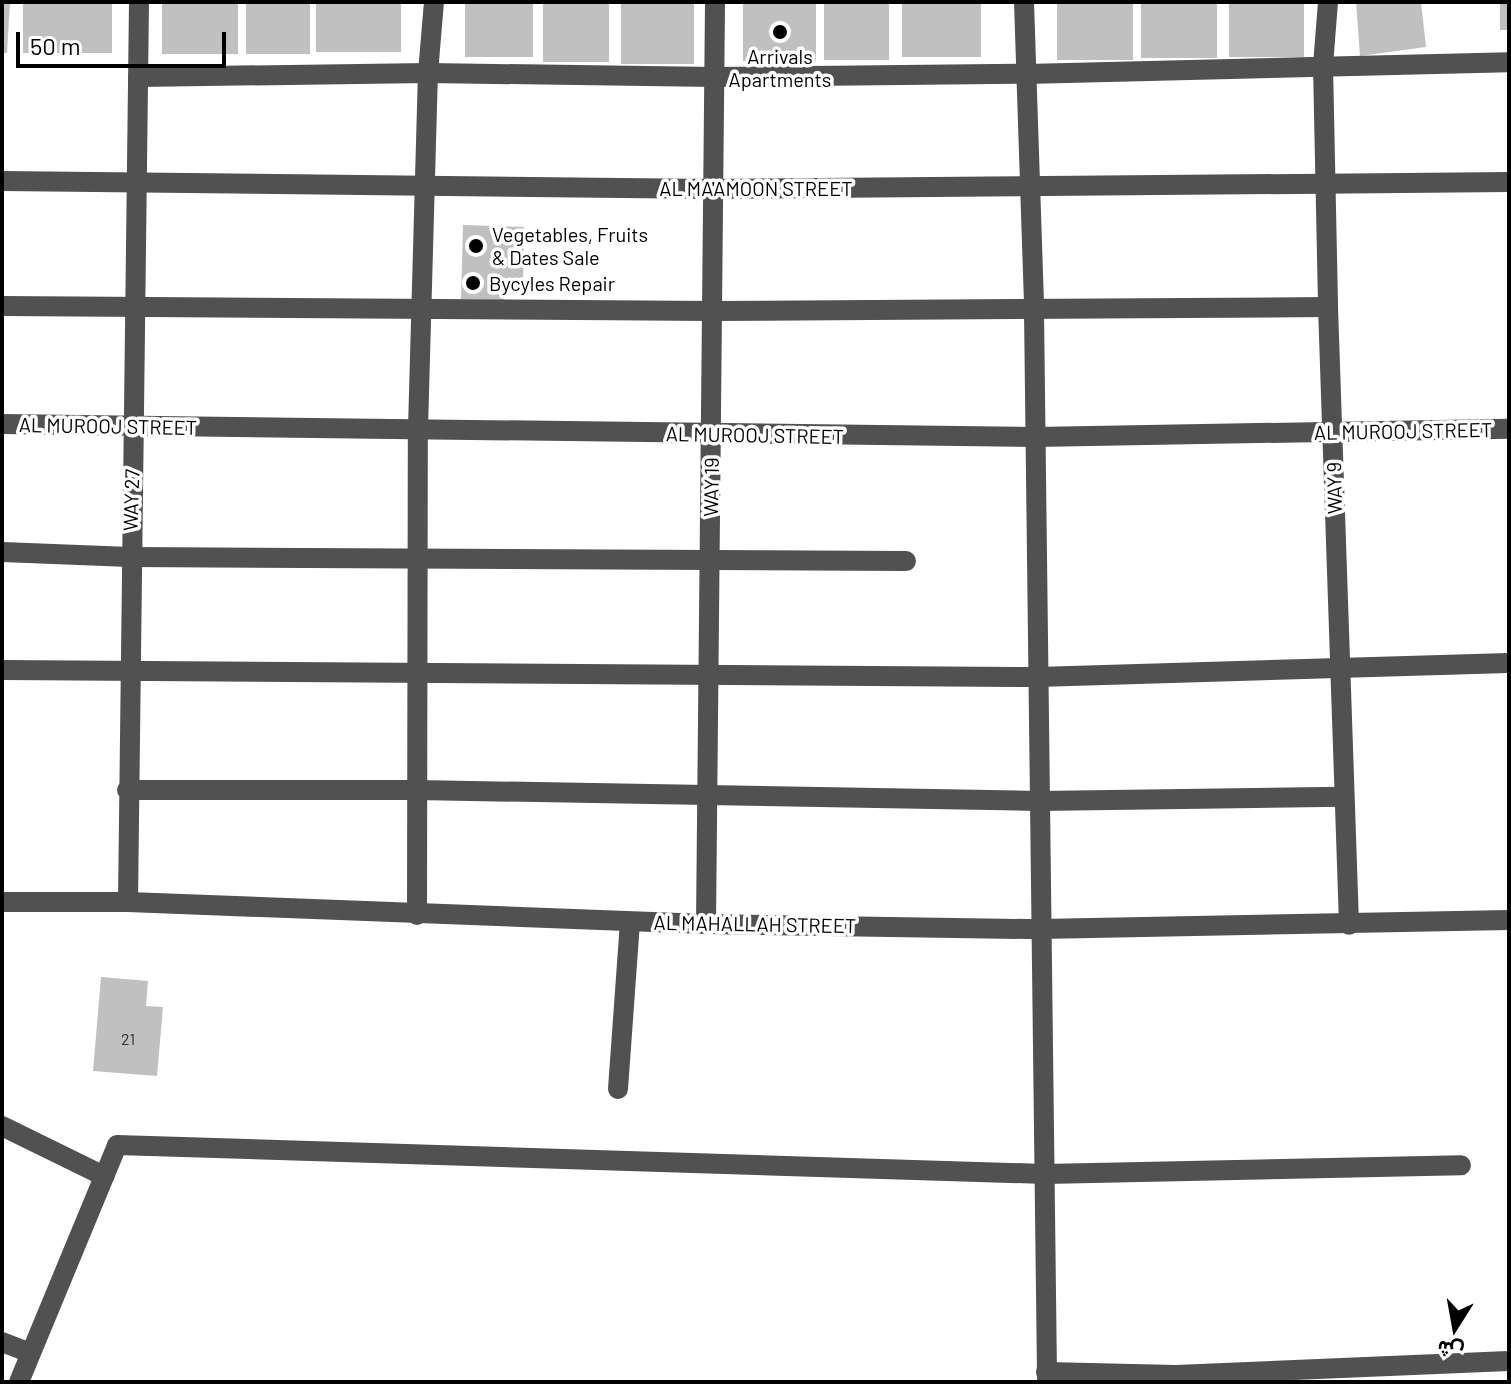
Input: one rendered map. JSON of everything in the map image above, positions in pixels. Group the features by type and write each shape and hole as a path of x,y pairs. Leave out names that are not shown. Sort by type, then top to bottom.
{"street":[{"name":"WAY 27","path":"128,902 128,672 139,2"},
{"path":"417,915 418,429 428,73 434,2"},
{"name":"WAY 19","path":"706,924 715,2"},
{"path":"1024,2 1034,311 1046,1377 1294,1376 1509,1361"},
{"name":"WAY 9","path":"1328,2 1323,65 1328,307 1349,925"},
{"path":"138,77 428,73 715,77 1026,74 1509,62"},
{"name":"AL MA'AMOON STREET","path":"2,181 713,189 1509,182"},
{"path":"2,306 712,311 1328,307"},
{"name":"AL MUROOJ STREET","path":"2,424 1035,437 1509,429"},
{"path":"2,552 130,557 906,561"},
{"path":"2,670 1037,677 1509,663"},
{"path":"127,790 417,790 1039,801 1343,797"},
{"name":"AL MAHALLAH STREET","path":"2,902 128,902 706,924 1040,929 1509,920"},
{"path":"618,1089 630,922"},
{"path":"2,1126 104,1176"},
{"path":"19,1382 117,1145 1045,1174 1461,1165"},
{"path":"2,1342 30,1353"}],"building":[{"path":"2,2 10,2 7,53 2,53"},
{"path":"23,2 112,2 112,53 23,53"},
{"path":"162,2 238,2 238,54 162,54"},
{"path":"246,2 310,2 310,54 246,54"},
{"path":"316,2 401,2 401,52 316,52"},
{"path":"465,2 533,2 533,57 465,57"},
{"path":"543,2 609,2 609,62 543,62"},
{"path":"621,2 694,2 694,64 621,64"},
{"name":"Arrivals Apartments","path":"743,2 816,2 816,61 743,61"},
{"path":"824,2 889,2 889,60 824,60"},
{"path":"902,2 981,2 981,57 902,57"},
{"path":"1057,2 1133,2 1133,60 1057,60"},
{"path":"1141,2 1217,2 1217,58 1141,58"},
{"path":"1229,2 1304,2 1304,57 1229,57"},
{"path":"1356,2 1421,2 1426,47 1360,56"},
{"path":"1500,2 1509,2 1509,30 1500,30"},
{"path":"463,225 524,227 523,283 504,283 504,300 461,299"},
{"path":"101,977 148,981 146,1006 163,1007 157,1076 93,1071"}],"place":[{"name":"Arrivals Apartments","path":"780,32"},
{"name":"Vegetables, Fruits & Dates Sale","path":"476,246"},
{"name":"Bycyles Repair","path":"473,283"}]}
